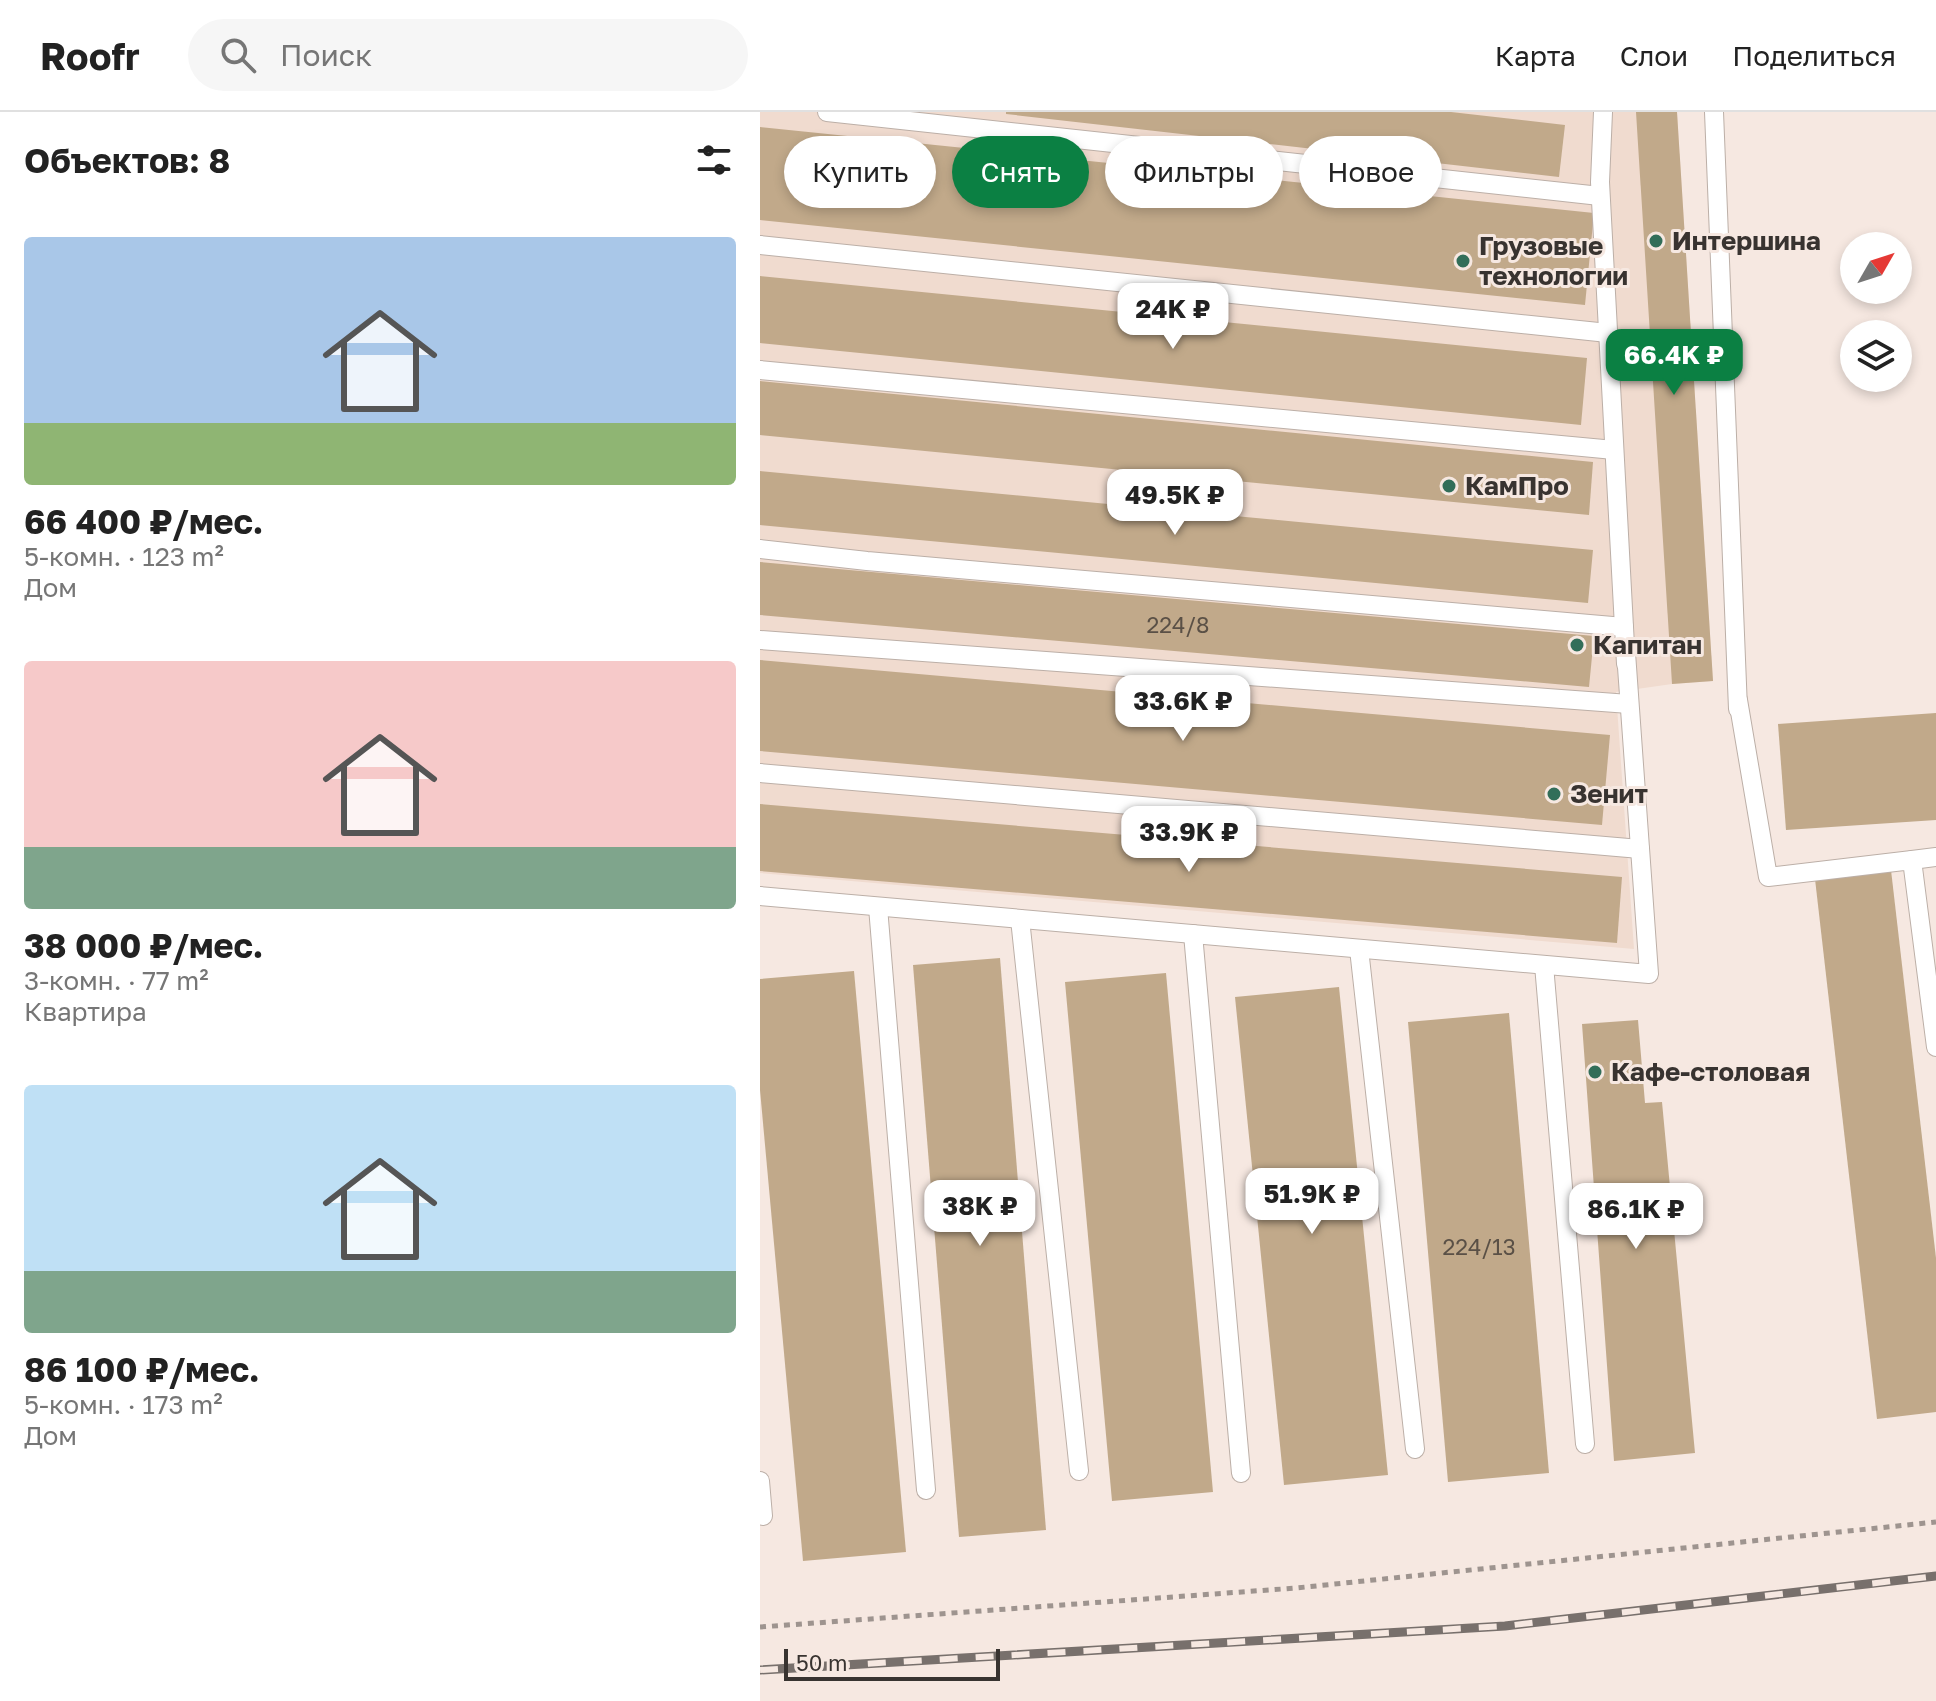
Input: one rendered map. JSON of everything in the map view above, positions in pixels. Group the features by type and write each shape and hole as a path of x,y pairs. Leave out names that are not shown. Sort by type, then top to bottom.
{"lane":[{"path":"827,112 1600,196"},
{"path":"760,896 1649,974 1614,450 1600,196 1601,112"},
{"path":"1714,112 1738,705 1768,877 1936,857"},
{"path":"760,245 1608,333"},
{"path":"760,370 1614,450"},
{"path":"760,549 1624,627"},
{"path":"760,640 1629,704"},
{"path":"760,773 1640,849"},
{"path":"1912,860 1936,1047"},
{"path":"878,907 926,1490"},
{"path":"1020,919 1079,1471"},
{"path":"1193,934 1241,1473"},
{"path":"1359,949 1415,1449"},
{"path":"1544,965 1585,1444"},
{"path":"760,1481 763,1516"}],"path":[{"path":"760,1627 1296,1588 1936,1522"}],"shaded area":[{"path":"760,112 1677,112 1713,681 1616,692 1634,949 760,873"}],"building":[{"path":"1451,112 1565,125 1559,177 1442,164 1442,136 1299,136 1299,147 1283,146 1283,136 1199,136 1006,114"},
{"path":"1636,112 1677,112 1713,681 1672,684"},
{"path":"760,127 847,136 784,136 784,208 936,208 936,145 952,147 952,208 1089,208 1089,161 1105,163 1105,208 1283,208 1283,181 1299,183 1299,208 1442,208 1442,197 1594,213 1585,305 760,220"},
{"path":"760,276 1587,358 1581,425 760,343"},
{"path":"760,381 1593,462 1589,515 760,435"},
{"path":"760,471 1593,550 1588,603 760,525"},
{"path":"760,562 1594,636 1589,687 760,615"},
{"path":"760,660 1610,735 1602,825 760,751"},
{"path":"1936,713 1936,820 1786,830 1778,724"},
{"path":"760,804 1622,877 1617,943 760,871"},
{"path":"1891,870 1936,1258 1936,1412 1877,1419 1815,879"},
{"path":"1000,958 1046,1530 959,1537 913,965"},
{"path":"854,971 906,1552 803,1561 760,1090 760,979"},
{"path":"1166,973 1213,1492 1112,1501 1065,982"},
{"path":"1339,987 1388,1475 1284,1485 1235,997"},
{"path":"1509,1013 1549,1473 1448,1482 1408,1022"},
{"path":"1638,1020 1645,1103 1662,1102 1695,1453 1614,1461 1582,1024"}],"railway":[{"path":"760,1670 1505,1626 1936,1576"}],"place":[{"name":"Интершина","path":"1656,241"},
{"name":"Грузовые технологии","path":"1463,261"},
{"name":"КамПро","path":"1449,486"},
{"name":"Капитан","path":"1577,645"},
{"name":"Зенит","path":"1554,794"},
{"name":"Кафе-столовая","path":"1595,1072"}]}
